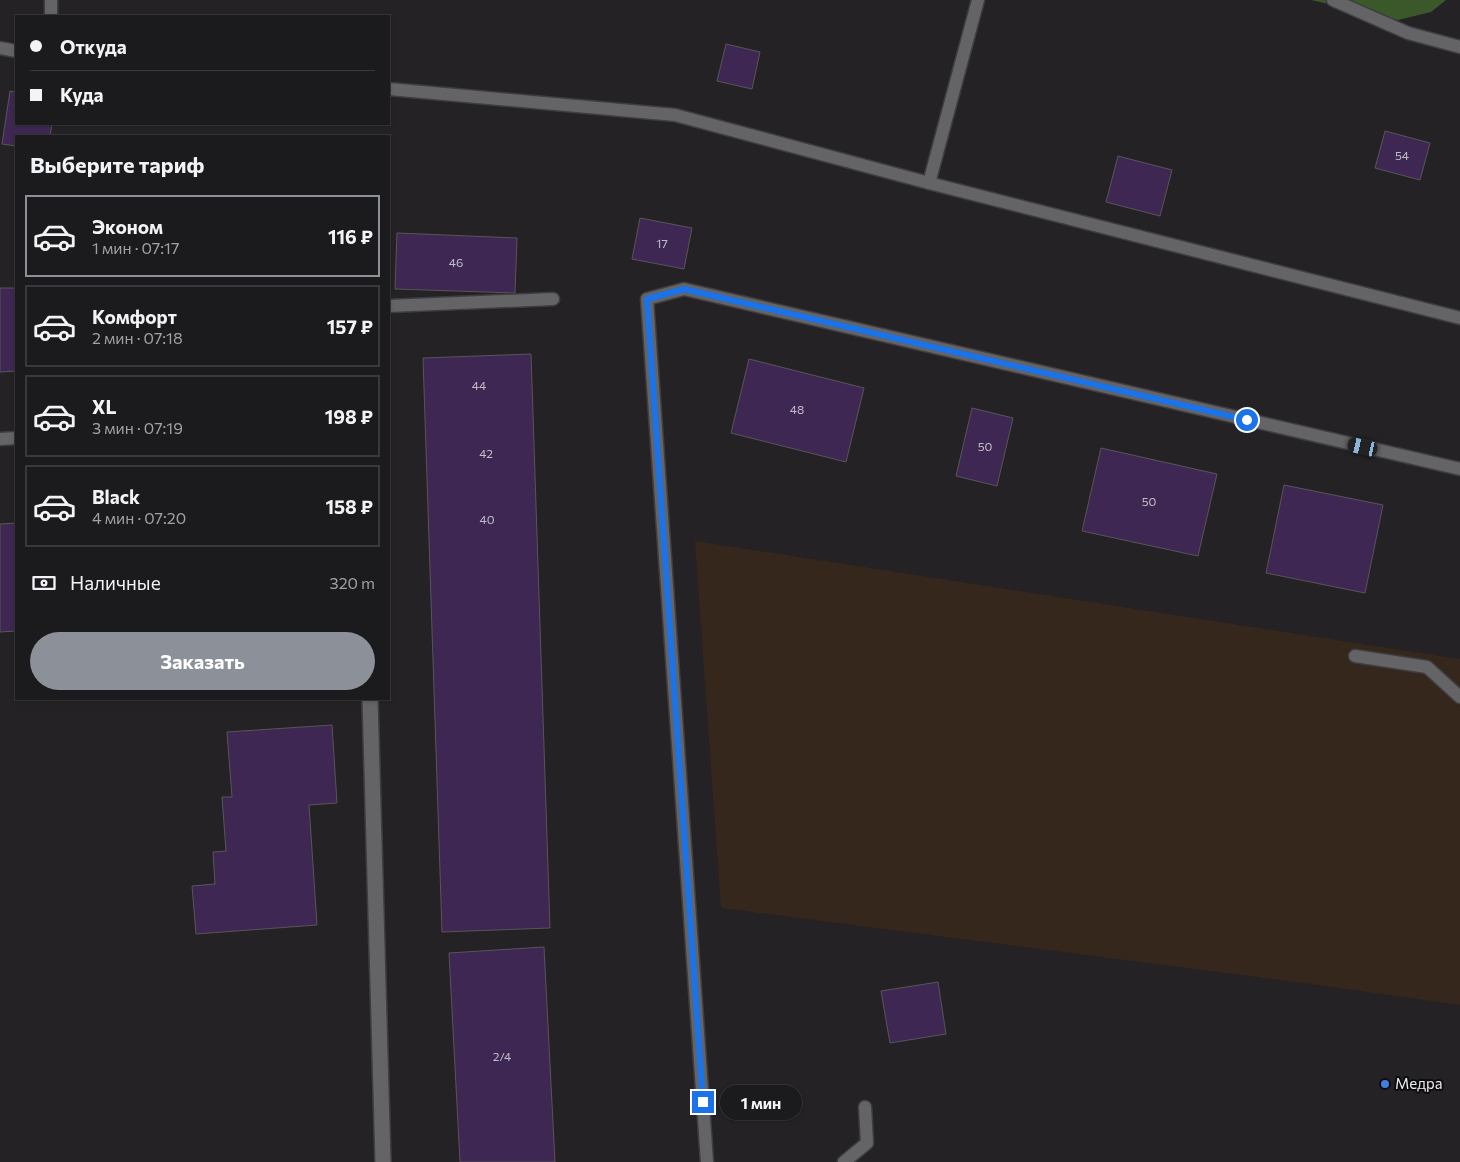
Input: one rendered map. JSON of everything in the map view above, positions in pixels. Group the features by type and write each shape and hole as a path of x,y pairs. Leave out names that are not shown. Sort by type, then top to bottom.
{"street":[{"path":"370,700 383,1162"}],"lane":[{"path":"51,15 52,0"},
{"path":"928,183 978,0"},
{"path":"1333,0 1408,33 1460,47"},
{"path":"0,48 15,52"},
{"path":"390,89 676,115 928,183 1460,318"},
{"path":"707,1162 647,299 684,289 1460,469"},
{"path":"390,306 553,299"},
{"path":"0,438 15,438"},
{"path":"1355,656 1427,667 1460,697"},
{"path":"844,1162 866,1143 865,1107"}],"shaded area":[{"path":"695,541 1460,659 1460,1005 721,908"}],"green space":[{"path":"1311,0 1446,0 1431,12 1398,20"}],"building":[{"path":"726,44 760,52 752,89 717,81"},
{"path":"10,91 15,92 15,125 52,125 50,135 15,135 15,146 2,144"},
{"path":"1385,131 1430,143 1420,180 1375,168"},
{"path":"1118,156 1172,170 1160,216 1106,202"},
{"path":"640,218 692,228 684,269 632,259"},
{"path":"397,233 517,238 515,293 395,289"},
{"path":"0,288 15,288 15,371 0,372"},
{"path":"531,354 550,928 442,932 423,358"},
{"path":"749,359 864,388 846,462 731,433"},
{"path":"972,408 1013,418 997,486 956,476"},
{"path":"1101,448 1217,474 1198,556 1082,531"},
{"path":"1284,485 1383,505 1365,593 1266,573"},
{"path":"15,523 15,631 0,632 0,524"},
{"path":"332,725 337,803 309,805 317,925 196,934 192,886 215,884 213,852 226,851 222,797 232,797 227,732"},
{"path":"544,947 555,1162 460,1162 449,953"},
{"path":"938,982 946,1034 890,1043 881,991"}],"place":[{"name":"Медра","path":"1385,1084"}],"route":[{"path":"703,1102 647,299 684,289 1247,420"}]}
